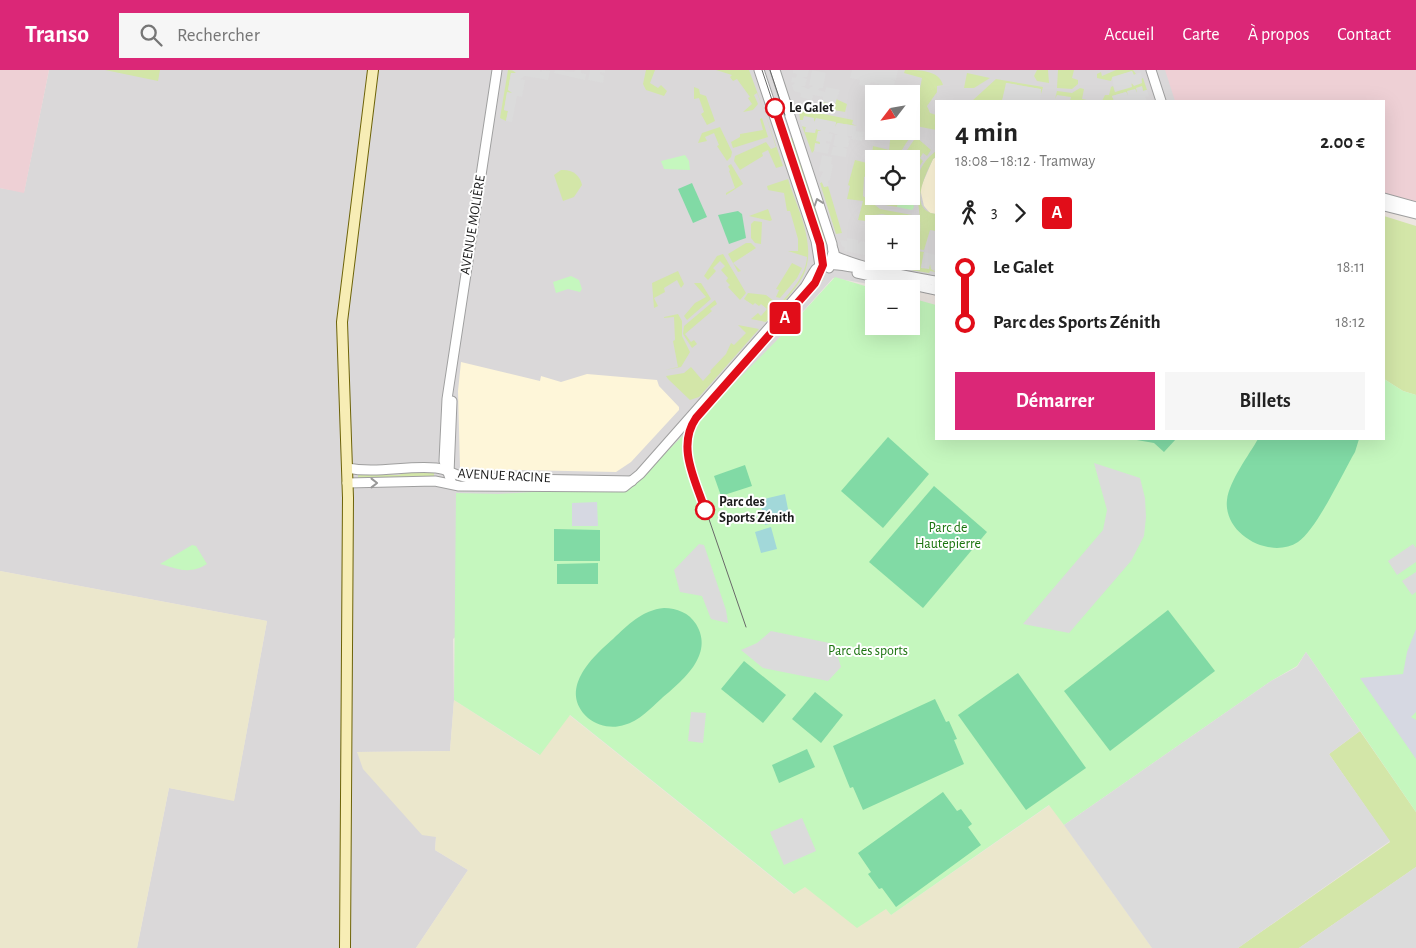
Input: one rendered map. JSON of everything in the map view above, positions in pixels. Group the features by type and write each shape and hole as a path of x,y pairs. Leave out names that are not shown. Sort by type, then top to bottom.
{"main road":[{"path":"345,948 348,483 342,322 373,70"}],"street":[{"name":"AVENUE MOLIÈRE","path":"452,484 444,461 445,416 497,70"},
{"path":"759,70 826,266"},
{"path":"775,70 835,256 865,266"},
{"path":"1151,70 1161,100"},
{"path":"1385,198 1416,207"},
{"path":"1385,206 1416,214"},
{"path":"632,481 805,287 826,266 833,249"},
{"path":"826,266 865,269"},
{"path":"826,266 935,290"},
{"path":"882,270 935,281"},
{"name":"AVENUE RACINE","path":"347,468 399,470 435,468 470,478 632,481"},
{"name":"AVENUE RACINE","path":"348,483 435,481 452,484 619,488 632,481"}],"shaded area":[{"path":"0,70 49,70 24,193 0,188"},
{"path":"49,70 1416,70 1385,100 935,100 935,294 920,291 920,280 865,280 865,283 833,278 714,411 703,429 453,639 454,700 450,751 357,752 436,837 435,850 468,870 416,948 137,948 169,788 234,800 267,621 0,571 0,188 24,192"},
{"path":"512,70 540,70 541,73 542,70 550,71 548,80 525,76 520,79 525,80 522,97 517,96 512,122 506,121 508,111 504,110 507,92 512,93 508,90 511,73 516,73"},
{"path":"555,70 574,72 581,70 581,73 586,74 585,80 554,73"},
{"path":"590,70 605,70 605,73 600,72 604,76 603,83 588,80"},
{"path":"793,70 809,70 807,77 802,77 807,79 805,86 801,86 808,89 813,86 809,85 812,70 826,73 823,88 818,90 825,92 826,87 840,90 835,104 823,102 823,97 813,95 812,100 800,97 801,93 794,91 792,85 795,83 791,82 792,77 796,78 797,74 793,73"},
{"path":"852,70 898,70 896,80 891,79 895,81 894,85 879,85 871,82 870,85 865,86 859,85 860,80 850,78"},
{"path":"1165,70 1416,70 1416,202 1385,193 1385,100 1175,100"},
{"path":"1132,71 1134,75 1141,72 1142,83 1134,86 1131,82 1132,87 1115,92 1112,77"},
{"path":"1006,83 1041,89 1040,100 1002,100"},
{"path":"1142,86 1143,91 1147,90 1149,96 1145,97 1146,100 1114,100 1112,96 1126,92 1128,96 1127,91 1135,89 1137,93 1136,88"},
{"path":"804,116 814,118 814,123 816,118 836,122 835,127 837,123 857,126 856,131 864,132 862,141 851,139 852,136 847,136 850,138 848,147 843,147 847,149 846,157 831,155 833,147 837,147 833,145 835,135 839,135 830,132 828,133 833,134 831,142 826,141 826,143 830,144 828,154 814,151 815,143 820,144 820,142 816,141 818,131 822,131 816,129 815,133 805,132 806,127 802,126 800,120 803,120"},
{"path":"822,155 832,157 831,164 833,165 830,180 828,181 829,186 824,187 822,182 820,183 823,172 819,171"},
{"path":"935,158 935,214 930,213 924,206 920,189"},
{"path":"847,238 858,240 858,244 861,241 865,242 865,255 844,251 845,247 842,246 840,240 847,241"},
{"path":"924,252 935,255 935,270 931,269 930,264 929,269 921,268"},
{"path":"461,362 540,381 541,376 561,382 587,374 657,380 659,386 679,407 679,410 631,462 616,472 466,469 460,467 458,391"},
{"path":"1094,463 1140,478 1145,498 1144,536 1131,561 1069,633 1023,624 1103,530 1107,510"},
{"path":"597,502 598,526 572,526 572,503"},
{"path":"699,544 704,545 726,610 728,623 711,619 702,596 680,592 674,570"},
{"path":"1413,544 1416,548 1416,562 1397,575 1388,561"},
{"path":"0,571 267,621 234,801 169,788 137,948 0,948"},
{"path":"1416,572 1416,592 1412,595 1402,581"},
{"path":"1416,629 1416,712 1411,717 1416,720 1416,759 1360,678 1403,674 1407,652"},
{"path":"771,631 834,644 841,667 828,681 763,668 741,650 757,643"},
{"path":"1306,652 1360,731 1329,754 1390,841 1238,948 1152,948 1064,825 1271,681 1297,667"},
{"path":"454,700 539,755 569,715 793,894 849,859 891,915 1050,805 1152,948 416,948 468,870 435,850 436,837 422,835 363,769 357,752 450,751"},
{"path":"691,712 706,713 703,743 688,741"},
{"path":"802,818 816,851 784,865 770,832"},
{"path":"1416,867 1416,948 1299,948"}],"green space":[{"path":"105,70 160,70 158,81"},
{"path":"508,70 516,71 516,73 511,73 508,90 512,91 512,93 507,93 504,110 508,111 506,121 500,118"},
{"path":"646,70 655,70 650,83 658,88 661,85 667,91 664,96 646,90 643,84"},
{"path":"716,70 749,70 763,108 757,93 754,95 758,104 753,110 743,112 752,104 748,98 750,97 737,79 733,81 730,77 732,75"},
{"path":"905,70 928,72 941,80 943,85 937,86 937,92 927,106 930,113 935,115 935,130 920,127 920,88 922,78 904,73"},
{"path":"1037,70 1048,70 1049,83 1037,81 1034,76"},
{"path":"1058,70 1074,70 1072,78 1078,80 1078,84 1072,89 1057,88"},
{"path":"1116,70 1133,70 1136,74 1133,75 1132,71 1112,78 1111,81 1097,78 1097,74 1101,72 1102,76"},
{"path":"967,73 990,78 974,88 964,88"},
{"path":"1143,78 1147,90 1143,91 1142,87 1137,93 1135,89 1129,96 1126,92 1112,96 1114,100 1102,100 1105,95 1109,95 1111,87 1113,86 1115,92"},
{"path":"996,79 1043,87 1041,94 1040,89 1007,83 1002,100 973,100"},
{"path":"694,87 699,89 700,94 706,96 715,121 707,125 701,114 704,112 699,98 694,99"},
{"path":"1080,88 1084,89 1082,99 1086,100 1070,100 1071,97 1057,95 1055,99 1057,91 1072,93"},
{"path":"836,99 847,104 845,112 823,108 823,102 835,104"},
{"path":"799,109 853,120 852,124 857,126 838,123 835,127 836,123 816,119 813,123 804,116 803,120 800,120"},
{"path":"764,110 783,166 776,168 768,150 762,153 763,156 740,170 734,161 735,156 766,142 771,149 776,147"},
{"path":"762,118 768,137 733,148 731,142 740,137 740,134 763,130 760,119"},
{"path":"802,126 806,127 805,131 816,129 822,131 818,132 820,144 812,153"},
{"path":"720,127 732,152 731,157 727,161 717,146 719,145 714,133 705,137 707,141 698,143 702,133"},
{"path":"794,137 829,242 822,245 824,254 820,254 784,140"},
{"path":"890,140 908,140 902,150 889,150"},
{"path":"914,140 919,140 931,150 927,156 923,153 920,158 920,150 907,150"},
{"path":"873,146 889,150 873,150"},
{"path":"935,152 935,158 923,182 920,199 920,171 925,162"},
{"path":"685,155 689,161 690,170 664,169 661,161"},
{"path":"855,160 865,162 863,196 865,198 865,205 875,205 880,209 912,215 865,215 865,221 858,220 863,201 847,199 850,186 848,185"},
{"path":"731,164 743,184 726,195 726,193 735,188 728,166"},
{"path":"561,170 575,173 582,185 574,197 563,201 554,175"},
{"path":"788,179 801,215 807,240 808,252 807,264 803,276 795,288 766,322 751,319 758,313 761,316 767,309 761,304 759,306 755,303 753,305 744,299 748,293 766,295 779,305 801,277 806,264 807,257 788,251 798,251 798,239 790,211 787,211 784,193 768,190 767,186"},
{"path":"822,182 824,187 828,186 842,233 836,234 820,183"},
{"path":"692,183 707,217 693,223 678,189"},
{"path":"920,199 922,206 927,211 935,214 935,231 930,230 924,250 920,249"},
{"path":"898,205 914,205 914,207 912,210 897,207"},
{"path":"768,209 772,220 770,221 749,216"},
{"path":"738,211 742,214 746,238 729,244 718,215"},
{"path":"1385,216 1416,226 1416,395 1403,391 1385,380"},
{"path":"754,221 762,222 761,244 755,243 751,238 751,224"},
{"path":"746,243 751,243 756,248 733,263 728,254"},
{"path":"920,251 924,252 921,268 932,264 931,269 935,272 930,271 929,273 911,270 920,270"},
{"path":"723,254 746,293 740,300 728,287 730,285 726,281 728,278 721,270 725,266 720,261 713,268 716,271 708,280 704,276 717,256"},
{"path":"733,263 741,271 738,272"},
{"path":"792,263 802,268 797,278 780,298 776,297 779,290 776,289"},
{"path":"678,271 684,284 681,288 677,280 664,288 665,292 654,298 658,306 654,308 652,283"},
{"path":"571,276 579,280 582,289 580,292 568,289 556,293 553,282"},
{"path":"816,277 823,280 700,422 694,417"},
{"name":"Parc des sports","path":"835,277 865,286 865,335 920,335 920,301 935,305 935,440 1385,440 1385,380 1403,391 1416,395 1416,812 1306,652 1297,666 1271,681 1064,825 1049,805 891,915 886,909 857,928 805,887 794,894 570,715 540,755 454,700 456,493 498,494 633,486 782,335"},
{"path":"694,283 701,283 711,299 687,320 684,316 695,303 706,297"},
{"path":"715,300 717,304 710,309 712,311 685,334 691,342 694,340 697,344 692,348 683,334 684,326"},
{"path":"678,314 682,321 682,336 690,352 681,367 665,370 678,367 673,341 675,340 674,317 664,317"},
{"path":"738,325 759,329 699,397 690,400 666,376 684,373 691,367 703,381 726,354 731,343 734,345 746,333"},
{"path":"888,437 929,474 883,528 841,491"},
{"path":"1137,440 1175,440 1164,452 1154,443"},
{"path":"1257,440 1359,440 1355,452 1313,526 1298,542 1287,547 1262,546 1240,533 1232,523 1228,512 1227,500 1231,485"},
{"path":"745,465 752,486 721,496 714,476"},
{"path":"405,472 434,472 434,478 358,479 358,474 399,475"},
{"name":"Parc de Hautepierre","path":"934,486 987,532 923,608 869,562"},
{"path":"554,529 600,530 600,561 554,561"},
{"path":"192,545 196,546 207,564 189,570 160,564"},
{"path":"598,563 598,584 557,584 557,564"},
{"path":"664,608 682,612 696,624 701,635 702,646 694,666 678,684 635,721 615,727 605,726 592,721 580,707 576,697 581,675 596,655 630,624 642,615"},
{"path":"1168,610 1215,671 1110,751 1064,691"},
{"path":"744,661 786,695 763,723 721,689"},
{"path":"1018,673 1086,768 1026,810 958,715"},
{"path":"815,692 843,715 821,743 792,719"},
{"path":"935,699 946,722 949,721 957,739 954,740 964,764 863,810 853,787 850,788 833,746"},
{"path":"1360,731 1416,812 1416,867 1299,948 1238,948 1390,842 1329,754"},
{"path":"807,749 815,767 779,783 772,765"},
{"path":"943,792 957,811 961,809 972,824 968,827 981,845 896,907 882,888 879,889 868,874 871,872 858,853"}],"water":[{"path":"785,494 790,519 765,525 760,500"},
{"path":"771,527 777,549 761,553 755,532"}],"tram line":[{"path":"746,627 689,461 688,438 696,418 817,280 823,265 820,244 762,70"},
{"path":"770,70 785,115"},
{"name":"A","path":"705,510 689,462 687,449 693,422 815,283 823,265 823,254 820,244 775,108"}],"place":[{"name":"Le Galet","path":"775,108"},
{"name":"Parc des Sports Zénith","path":"705,510"}]}
